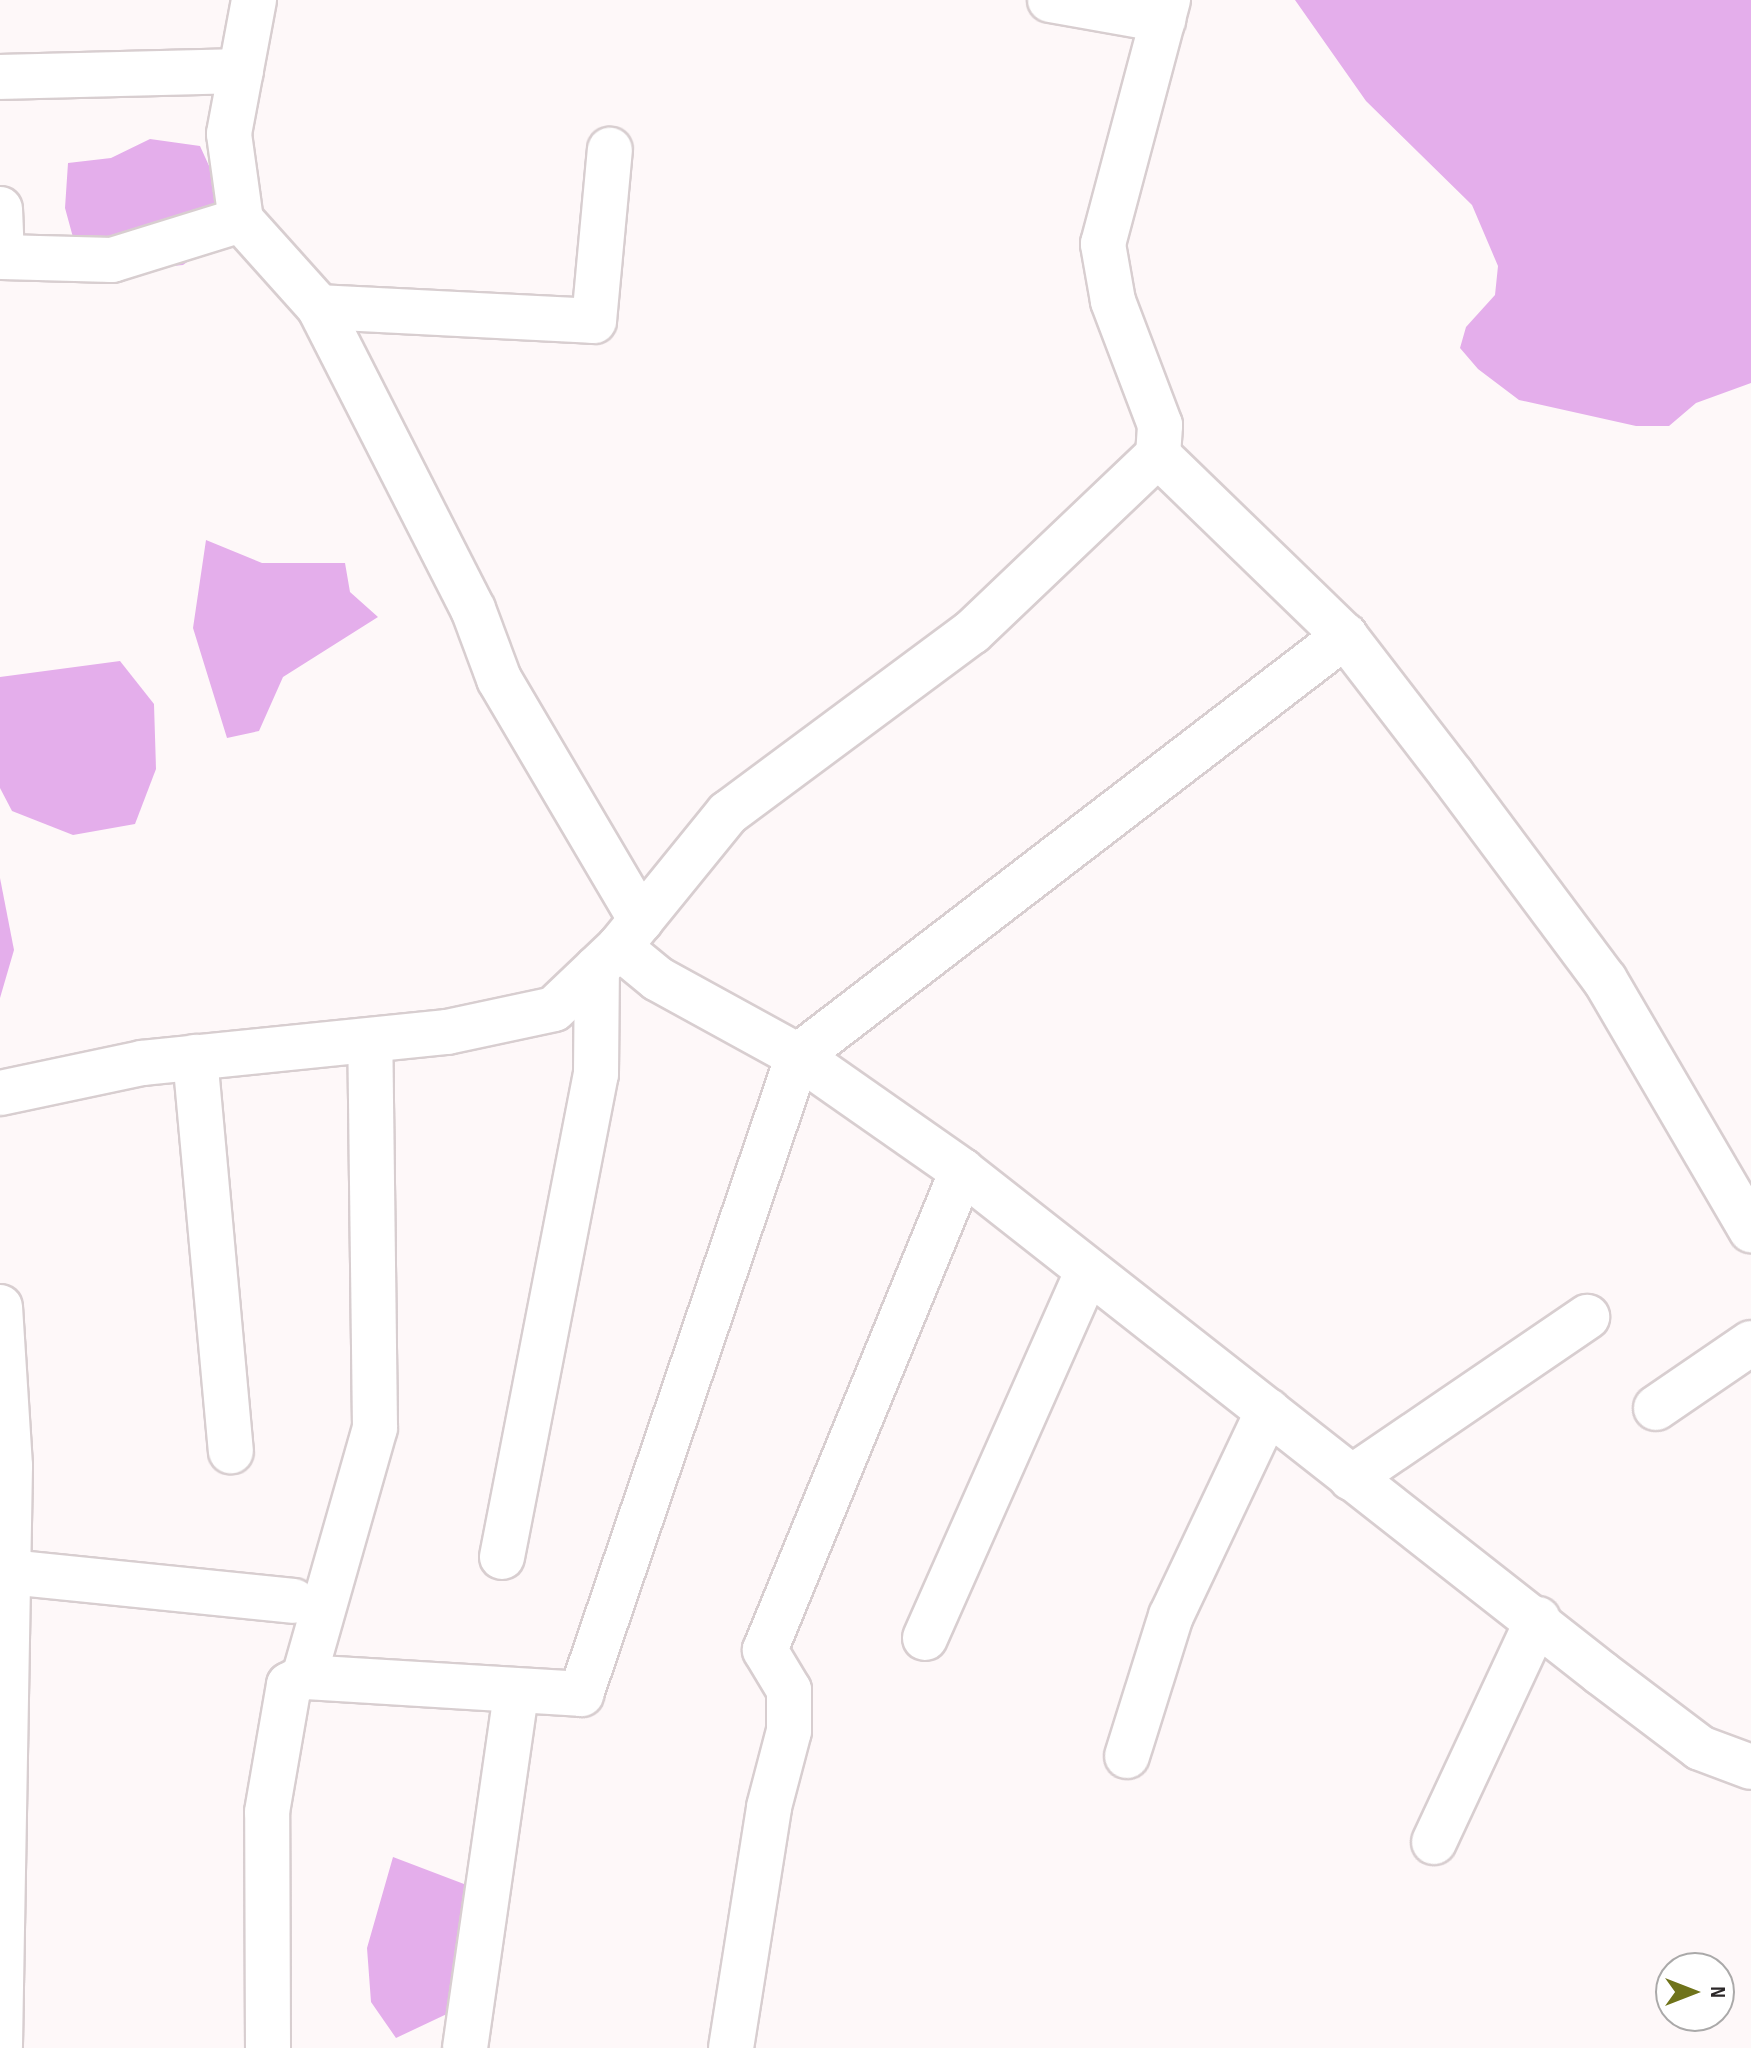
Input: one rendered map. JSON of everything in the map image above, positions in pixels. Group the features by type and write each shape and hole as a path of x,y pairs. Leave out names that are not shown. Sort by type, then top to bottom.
{"street":[{"path":"254,0 229,134 241,220 319,307 473,609 499,679 619,945 658,979 798,1056 962,1171 1700,1748 1751,1767"},
{"path":"0,1093 195,1057 370,1042 554,1009 619,945 728,813 972,632 1158,455 1160,425 1113,301 1103,244 1165,10 1050,0"},
{"path":"0,77 241,71"},
{"path":"319,307 594,321 610,150"},
{"path":"0,209 2,257 112,260 241,220"},
{"path":"1158,455 1345,636 1605,980 1751,1230"},
{"path":"268,2048 267,1812 283,1703 289,1685 304,1677 581,1694 798,1056 1345,636"},
{"path":"502,1557 619,945"},
{"path":"304,1677 375,1428 370,1042"},
{"path":"195,1057 231,1451"},
{"path":"731,2048 789,1731 789,1690 765,1650 962,1171"},
{"path":"925,1638 1088,1271"},
{"path":"0,1307 9,1572 0,2047"},
{"path":"1351,1478 1587,1317"},
{"path":"1656,1408 1751,1343"},
{"path":"1127,1756 1171,1616 1268,1411"},
{"path":"9,1572 294,1601"},
{"path":"1434,1842 1538,1619"},
{"path":"465,2048 516,1692"}],"shaded area":[{"path":"1295,0 1751,0 1751,383 1696,403 1669,426 1636,426 1519,400 1478,369 1460,348 1466,327 1495,295 1498,266 1472,205 1366,101"},
{"path":"150,139 200,146 220,190 211,245 183,265 123,271 77,252 65,208 68,163 111,158"},
{"path":"206,540 262,563 345,563 350,592 378,617 283,677 259,731 227,738 193,628"},
{"path":"120,661 154,704 156,769 135,824 73,835 12,811 0,788 0,677"},
{"path":"0,878 14,950 0,998"},
{"path":"393,1857 464,1884 479,1882 468,2004 396,2038 371,2002 367,1948"}]}
